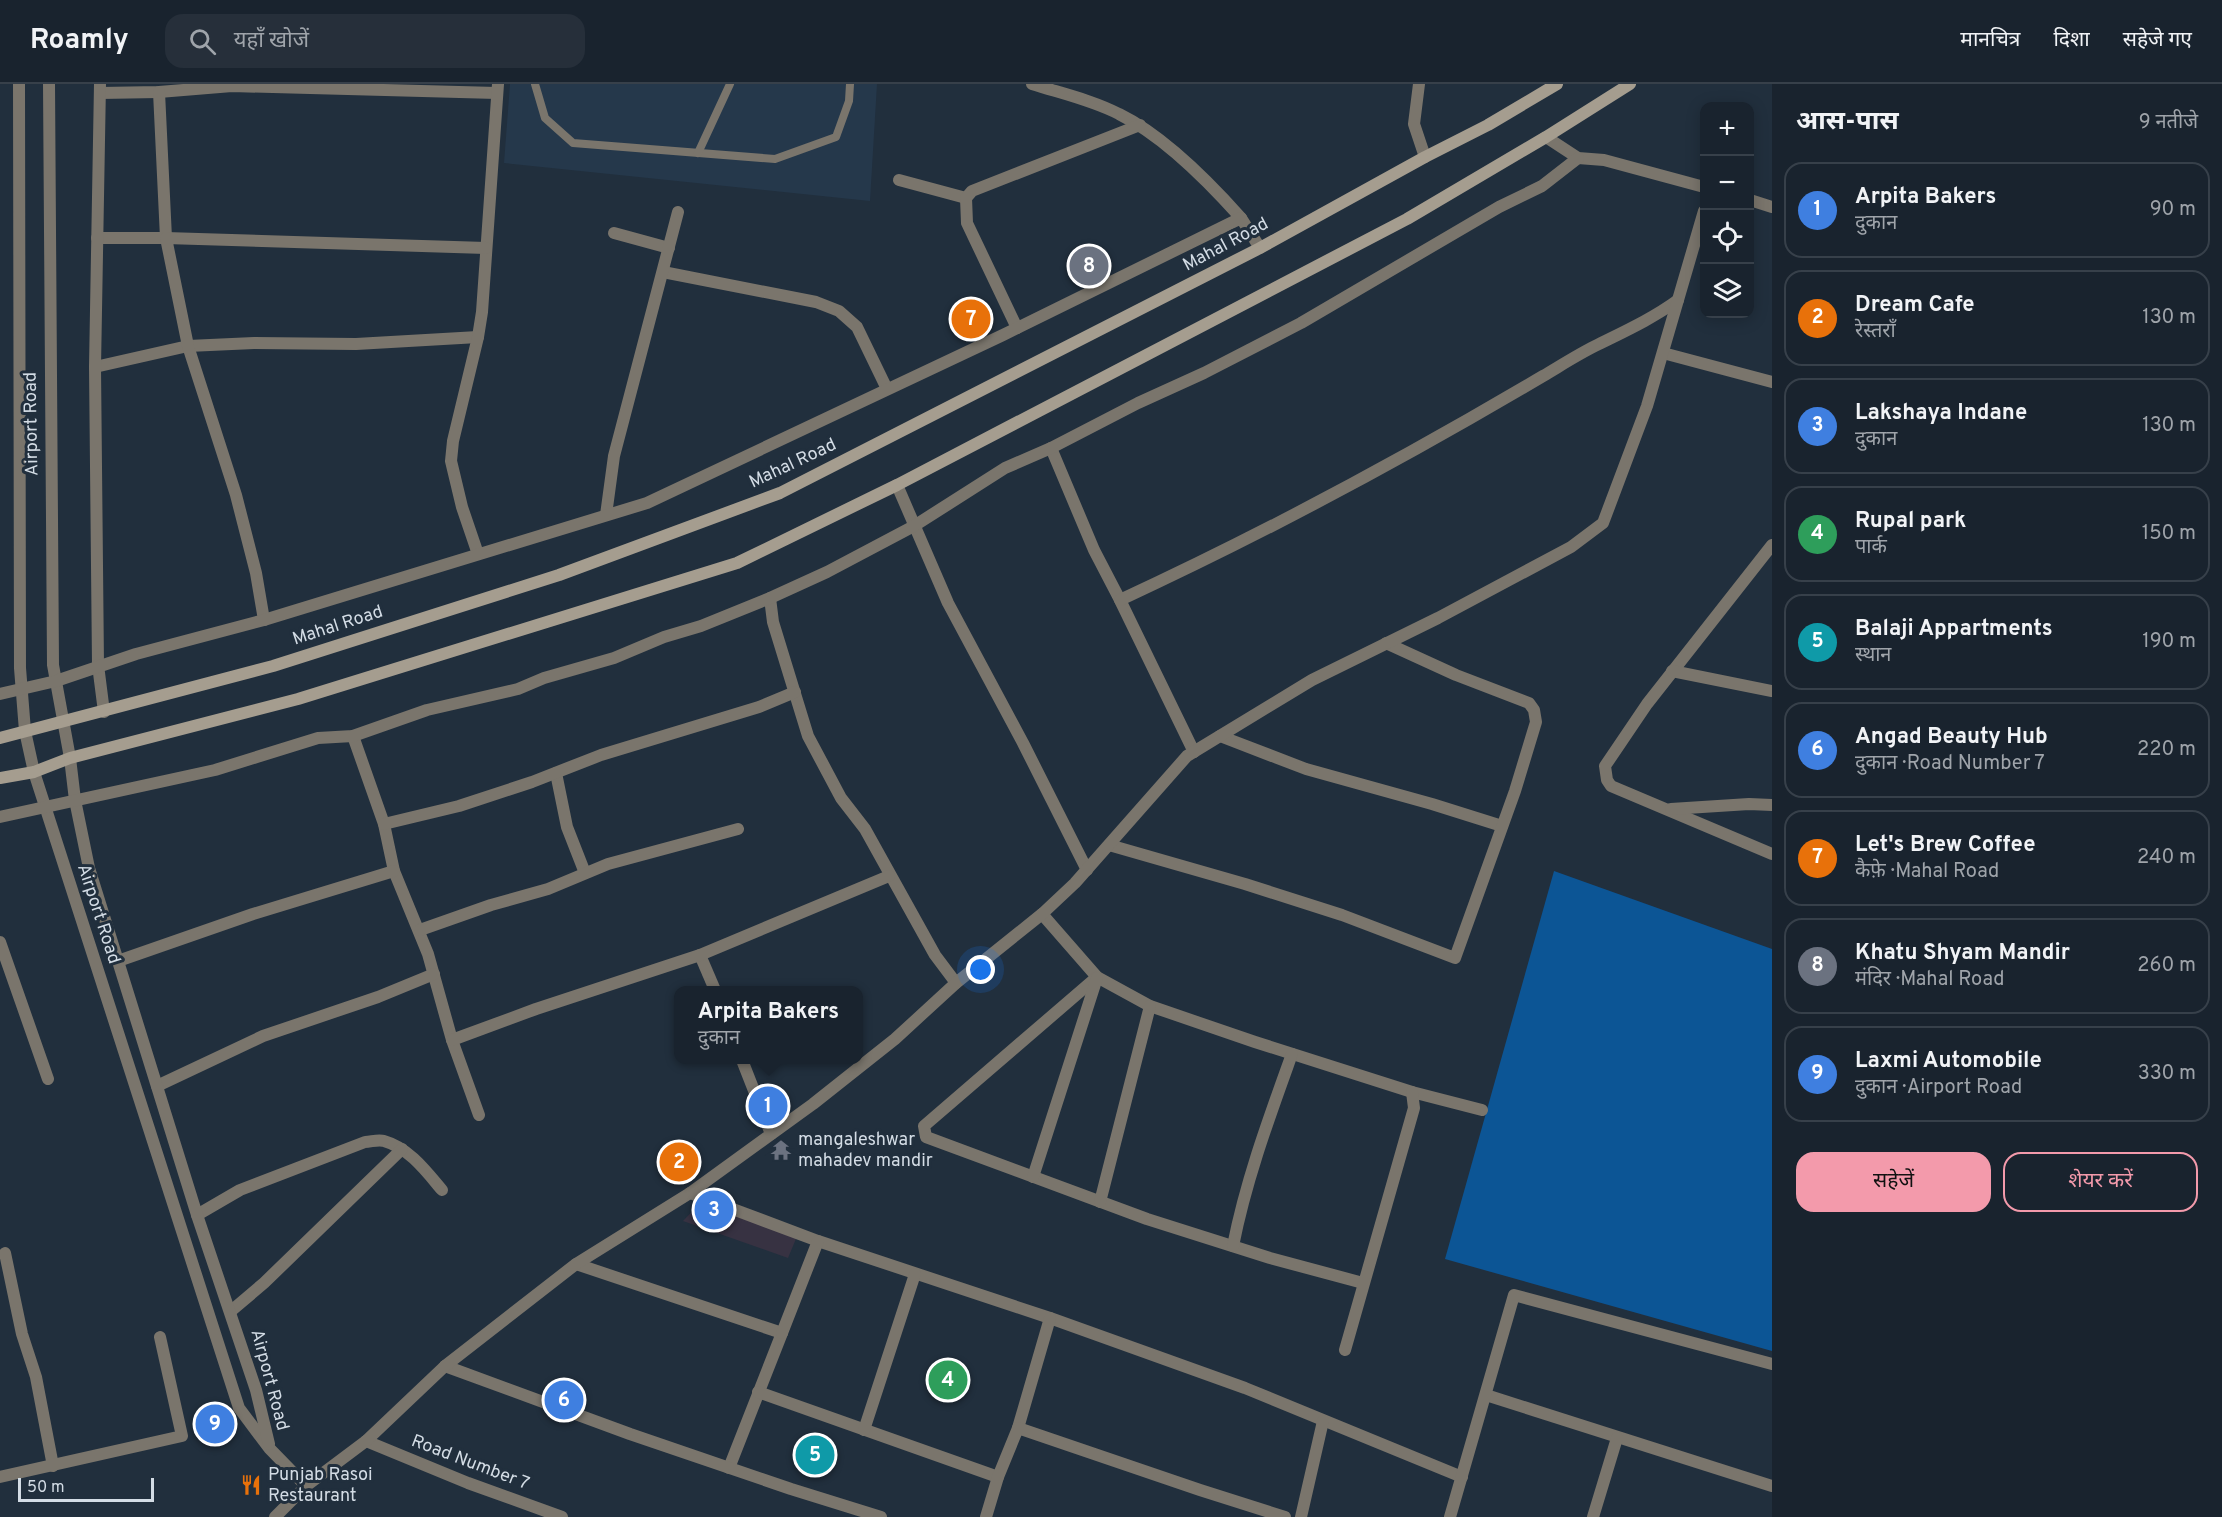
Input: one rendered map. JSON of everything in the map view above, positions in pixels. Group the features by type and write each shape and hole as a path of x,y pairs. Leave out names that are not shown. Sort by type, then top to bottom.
{"main road":[{"path":"0,778 34,772 70,758 298,699 736,563 897,485 1407,219 1546,137 1630,84"},
{"name":"Mahal Road","path":"0,738 273,666 548,578 780,493 1260,248 1488,125 1552,87"}],"street":[{"name":"Airport Road","path":"19,84 21,690 25,730 34,772 239,1408 269,1448"},
{"name":"Airport Road","path":"49,84 52,653 75,800 89,868 197,1215 256,1390 269,1448"},
{"path":"1032,84 1117,112 1140,125 1190,166 1241,218 1260,248"},
{"path":"1419,84 1414,124 1425,157"},
{"path":"104,712 98,665 95,367 100,88 159,92 232,85 497,88 482,312 453,441 451,461 462,507 478,554"},
{"path":"159,92 166,238 188,346 236,495 264,620"},
{"path":"1017,328 968,223 966,198 972,191 1140,125"},
{"path":"1546,137 1578,158 1604,160 1700,186"},
{"path":"0,817 215,770 318,738 353,736 427,710 518,689 544,678 614,658 770,598 827,572 914,526 1005,468 1051,448 1301,323 1499,207 1542,186 1578,158"},
{"path":"899,180 966,198"},
{"path":"1754,202 1772,207"},
{"path":"606,515 614,456 678,212"},
{"path":"0,694 56,681 98,665 264,620 647,503 1017,328 1241,218"},
{"path":"863,1064 895,1039 956,983 1042,914 1087,870 1187,756 1312,680 1571,547 1604,523 1647,406 1700,226"},
{"path":"614,233 669,248"},
{"path":"98,238 486,248"},
{"path":"663,272 816,302 839,311 857,327 887,389"},
{"path":"1120,600 1188,569 1381,468 1594,347 1650,319 1678,300"},
{"path":"95,367 188,346 356,344 478,337"},
{"path":"1663,353 1772,382"},
{"path":"1051,448 1094,550 1194,752"},
{"path":"897,485 948,603 1023,743 1087,870"},
{"path":"1772,545 1672,671 1605,766 1607,780 1611,786 1772,854"},
{"path":"770,598 773,622 808,736 841,798 865,829 889,876 935,955 956,983"},
{"path":"1109,845 1342,915 1455,958 1536,722 1534,710 1529,703 1456,675 1386,643"},
{"path":"1672,671 1772,691"},
{"path":"384,824 459,806 600,754 759,707 795,692"},
{"path":"353,736 384,824 394,871 420,930 452,1040 478,1115"},
{"path":"1220,736 1306,769 1502,826"},
{"path":"556,772 567,827 585,873"},
{"path":"1668,809 1749,804 1772,805"},
{"path":"420,930 490,905 548,889 608,864 738,829"},
{"path":"118,961 253,914 394,871"},
{"path":"452,1040 536,1009 700,955 889,876"},
{"path":"1042,914 1097,977 1150,1006 1412,1092 1482,1110"},
{"path":"0,942 48,1079"},
{"path":"700,955 713,986"},
{"path":"157,1086 262,1036 378,997 434,974"},
{"path":"1097,977 924,1126 926,1137 1100,1202 1233,1246 1363,1283"},
{"path":"1032,1177 1097,977"},
{"path":"1100,1202 1150,1006"},
{"path":"1233,1246 1243,1197 1292,1054"},
{"path":"744,1064 771,1134"},
{"path":"275,1517 306,1486 366,1441 445,1366 576,1264 690,1193 862,1064"},
{"path":"1345,1350 1414,1108 1412,1092"},
{"path":"197,1215 240,1190 365,1143 382,1140 402,1149 414,1158 442,1190"},
{"path":"231,1311 402,1149"},
{"path":"690,1193 818,1241 1050,1318 1245,1388 1462,1477"},
{"path":"729,1468 818,1241"},
{"path":"5,1253 22,1334 36,1377 53,1466"},
{"path":"576,1264 782,1333"},
{"path":"864,1430 915,1274"},
{"path":"1450,1517 1514,1295 1772,1364"},
{"path":"986,1517 998,1477 1018,1428 1050,1318"},
{"path":"0,1477 182,1436 160,1337"},
{"path":"445,1366 619,1430 862,1514 881,1517"},
{"path":"758,1392 998,1477"},
{"path":"1486,1395 1772,1486"},
{"path":"1301,1517 1323,1421"},
{"path":"1018,1428 1286,1517"},
{"path":"1593,1517 1617,1438"},
{"name":"Road Number 7","path":"366,1441 468,1483 562,1517"},
{"path":"269,1448 306,1486"}],"lane":[{"path":"535,84 545,118 573,143 775,159 836,137 849,101 850,84"},
{"path":"698,153 730,84"}],"shaded area":[{"path":"510,84 877,84 870,201 504,163"},
{"path":"1554,871 1772,949 1772,1351 1445,1259"},
{"path":"704,1199 798,1234 788,1258 683,1221"}],"place":[{"name":"Khatu Shyam Mandir","path":"1089,266"},
{"name":"Let's Brew Coffee","path":"971,319"},
{"name":"Arpita Bakers","path":"768,1106"},
{"name":"mangaleshwar mahadev mandir","path":"781,1150"},
{"name":"Dream Cafe","path":"679,1162"},
{"name":"Lakshaya Indane","path":"714,1210"},
{"name":"Rupal park","path":"948,1380"},
{"name":"Angad Beauty Hub","path":"564,1400"},
{"name":"Laxmi Automobile","path":"215,1424"},
{"name":"Balaji Appartments","path":"815,1455"},
{"name":"Punjab Rasoi Restaurant","path":"251,1485"}]}
